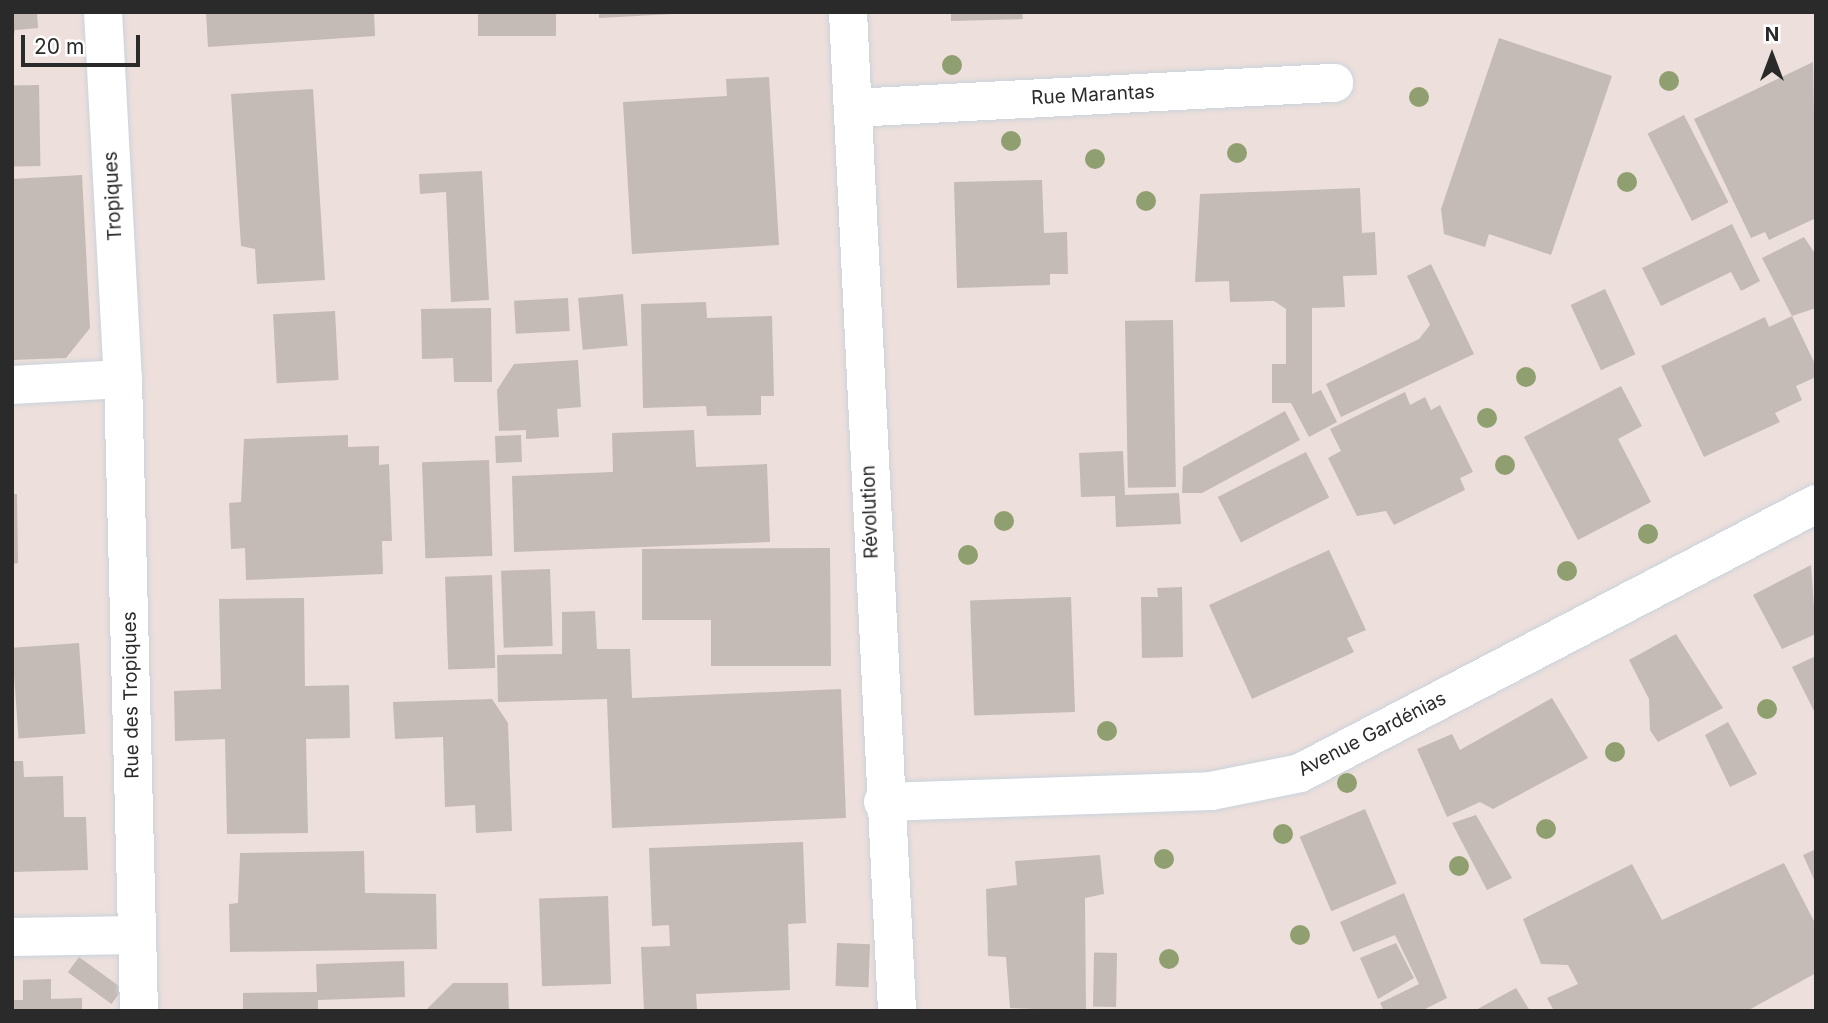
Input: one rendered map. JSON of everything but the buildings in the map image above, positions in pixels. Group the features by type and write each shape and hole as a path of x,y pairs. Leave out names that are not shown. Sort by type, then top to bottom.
{"street":[{"name":"Tropiques","path":"103,12 123,379"},
{"name":"Révolution","path":"848,12 883,802 897,1011"},
{"name":"Rue Marantas","path":"853,108 1334,83"},
{"path":"12,385 123,379"},
{"name":"Rue des Tropiques","path":"123,379 139,1011"},
{"name":"Avenue Gardénias","path":"883,802 1211,791 1300,773 1816,504"},
{"path":"12,937 136,935"}]}
